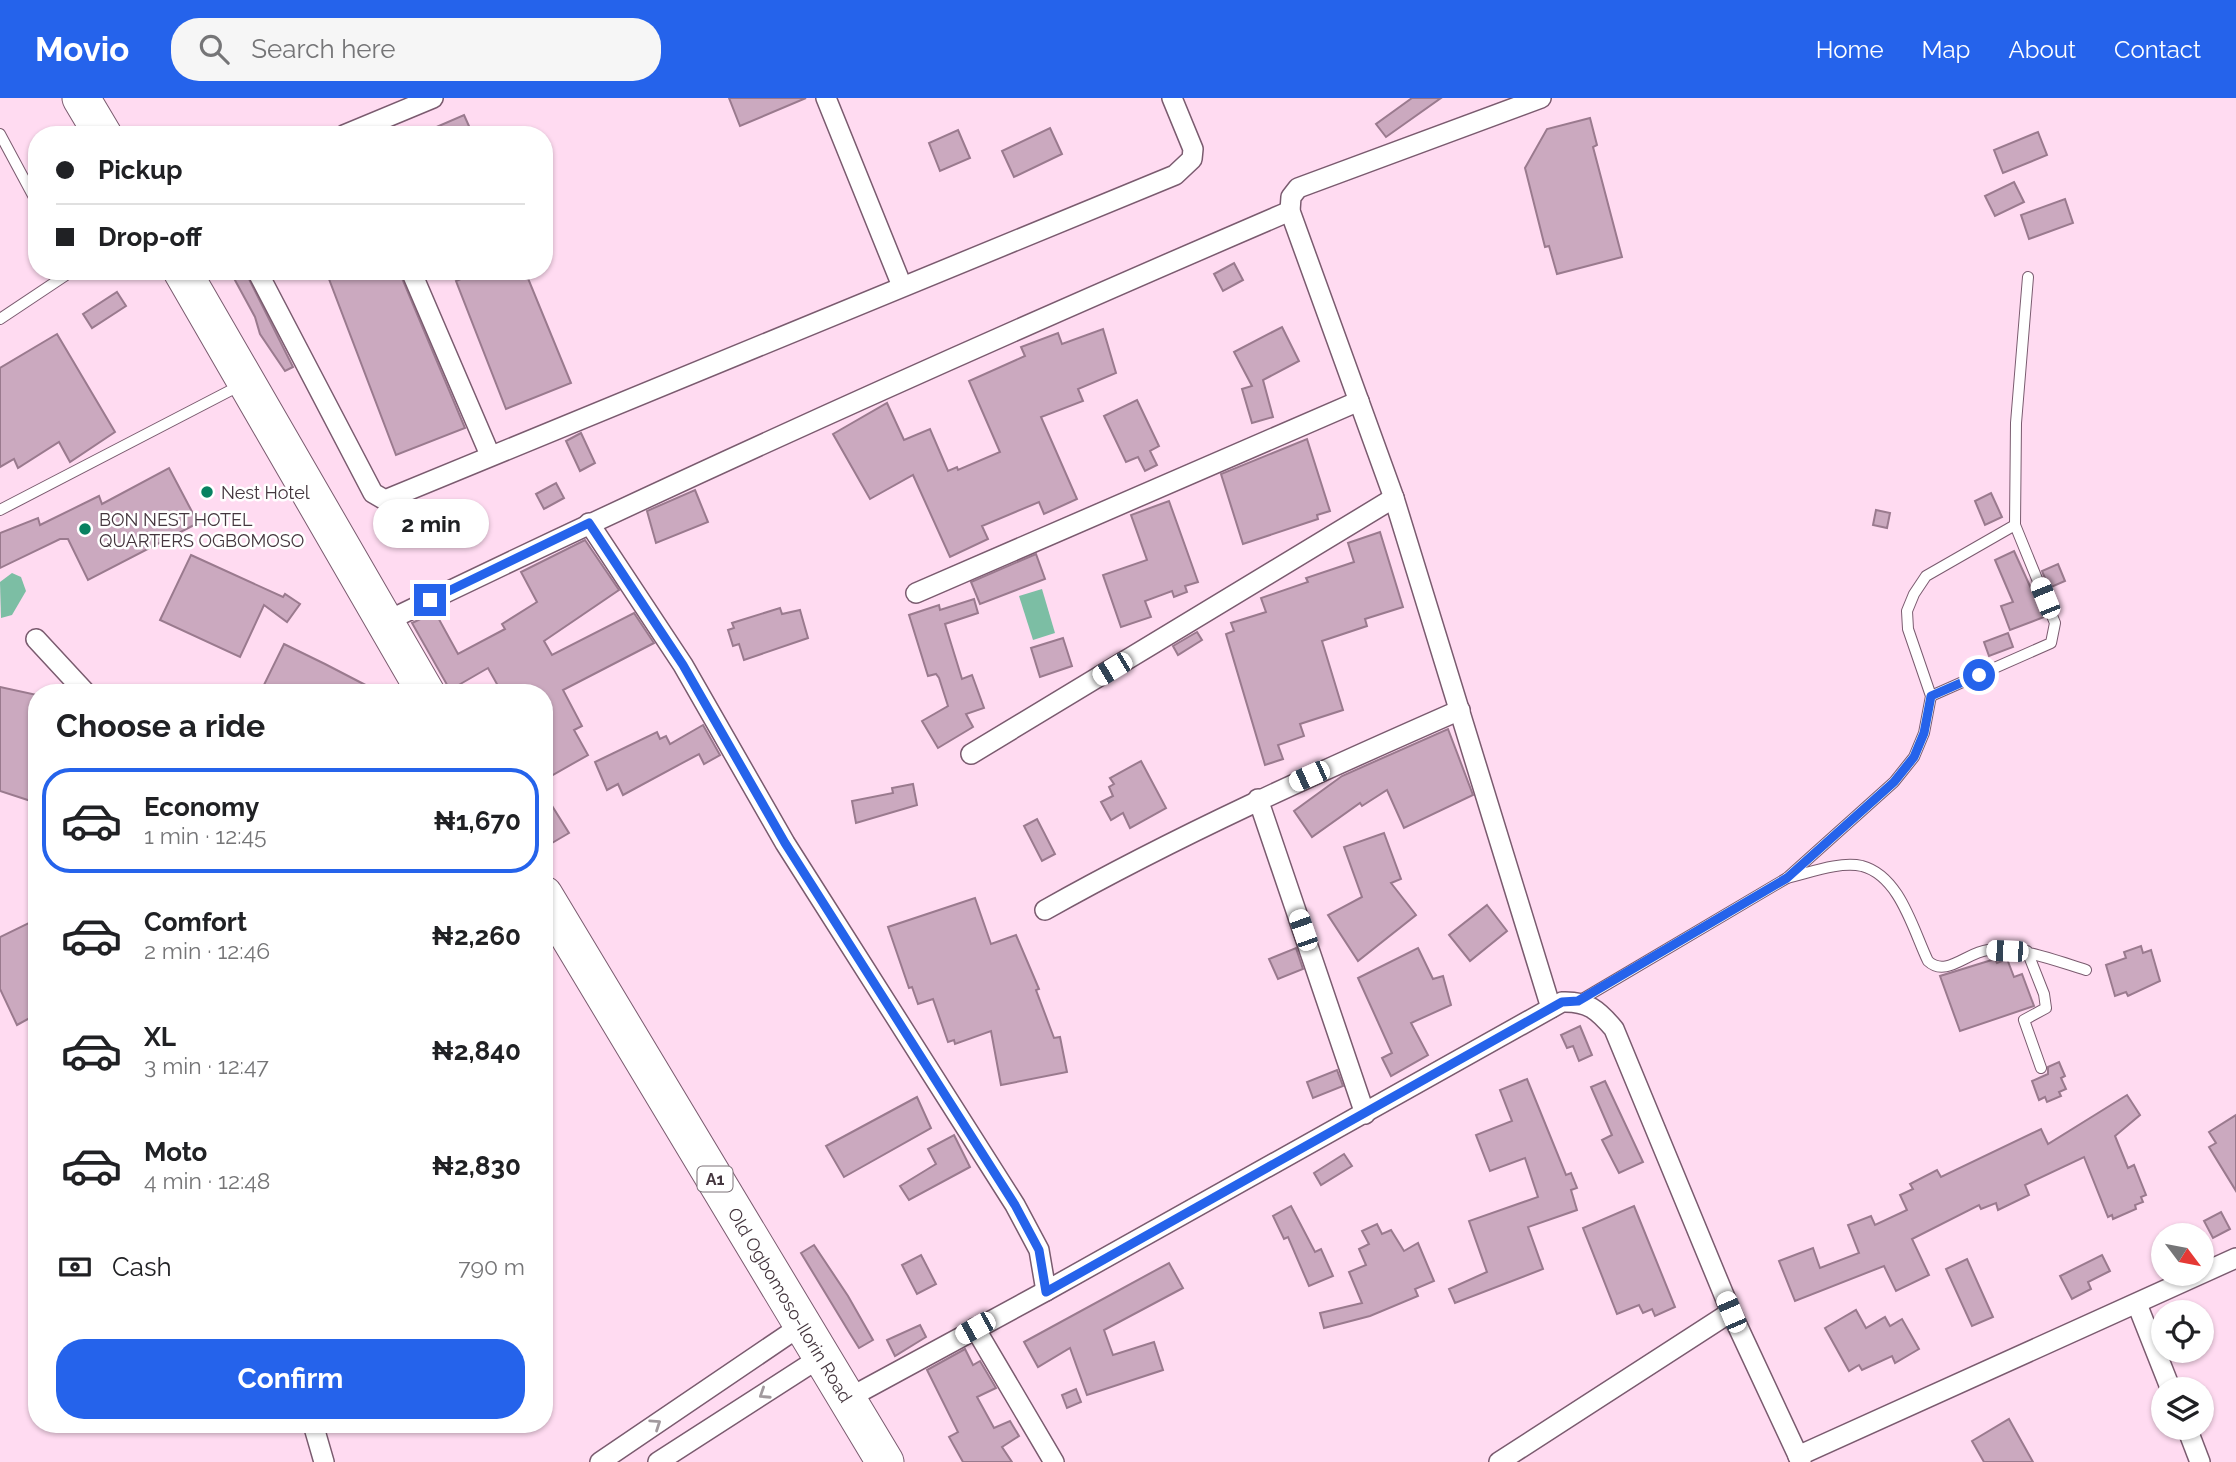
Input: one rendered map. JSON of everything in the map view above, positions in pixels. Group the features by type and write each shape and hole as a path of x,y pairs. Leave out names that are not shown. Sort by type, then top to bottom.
{"highway":[{"path":"81,98 98,126"},
{"path":"187,280 421,684"},
{"name":"Old Ogbomoso-Ilorin Road","path":"553,910 885,1462"}],"street":[{"path":"368,126 433,98"},
{"path":"826,98 902,286"},
{"path":"262,280 373,493 385,500 398,497 490,455 1175,175 1192,159 1193,149 1172,98"},
{"path":"1541,98 1298,188 1291,197 1290,211 1394,498 1551,1008"},
{"path":"385,622 589,523 932,365 1290,211"},
{"path":"415,280 490,455"},
{"path":"916,593 1359,401"},
{"path":"971,754 1394,498"},
{"path":"589,523 683,665 785,843 1015,1205 1039,1250 1046,1292"},
{"path":"36,639 78,684"},
{"path":"1045,910 1140,857 1258,799 1460,710"},
{"path":"1258,799 1365,1114"},
{"path":"847,1399 1046,1292 1562,1002 1578,1001 1593,1006 1614,1029 1731,1312 1800,1459 2236,1258"},
{"path":"2137,1304 2166,1377"},
{"path":"1499,1462 1731,1312"},
{"path":"600,1462 802,1325"},
{"path":"975,1328 1054,1462"},
{"path":"658,1462 821,1357"},
{"path":"316,1433 324,1462"},
{"path":"2191,1440 2200,1462"}],"lane":[{"path":"0,134 28,186"},
{"path":"1931,696 2051,643 2055,623 2015,525 2016,423 2028,277"},
{"path":"0,319 58,280"},
{"path":"0,510 246,382"},
{"path":"1578,1001 1787,878 1901,774 1914,757 1924,733 1931,696 1908,629 1907,611 1914,594 1926,576 2015,525"},
{"path":"1787,878 1841,866 1863,866 1894,889 1928,961 1935,968 1944,969 1988,950 2027,951 2086,970"},
{"path":"2027,951 2044,994 2046,1008 2024,1020 2040,1068"}],"shaded area":[{"path":"12,573 21,577 26,591 12,615 1,618 0,582"},
{"path":"1042,589 1055,633 1033,640 1019,596"}],"building":[{"path":"729,98 806,98 740,126"},
{"path":"1412,98 1441,98 1386,137 1376,124"},
{"path":"464,115 469,126 439,126"},
{"path":"1590,118 1597,145 1593,147 1622,257 1557,274 1549,246 1545,247 1525,168 1547,129"},
{"path":"1050,128 1062,154 1014,177 1002,151"},
{"path":"958,130 970,158 940,171 929,143"},
{"path":"2038,132 2047,155 2003,173 1994,150"},
{"path":"2014,182 2024,202 1995,216 1985,196"},
{"path":"2065,199 2073,223 2029,239 2021,215"},
{"path":"1234,263 1243,280 1223,291 1214,274"},
{"path":"235,280 250,280 293,367 285,371 260,334 255,317"},
{"path":"329,280 403,280 465,428 396,455"},
{"path":"529,280 571,383 506,409 456,281"},
{"path":"117,292 126,306 92,328 83,314"},
{"path":"1282,327 1299,361 1263,380 1273,417 1252,423 1242,389 1252,386 1234,352"},
{"path":"1103,329 1116,373 1078,389 1083,401 1041,417 1077,499 1044,514 1039,502 982,526 988,539 950,557 913,475 870,499 833,434 887,403 904,440 930,429 948,471 957,467 958,470 1000,452 969,381 1025,356 1021,347 1058,333 1062,344"},
{"path":"57,334 115,432 70,462 59,442 18,468 14,459 0,467 0,368"},
{"path":"1137,400 1159,446 1150,451 1157,465 1145,471 1138,457 1126,462 1104,416"},
{"path":"581,433 595,463 580,471 566,441"},
{"path":"1307,439 1330,511 1317,515 1318,519 1243,544 1221,474"},
{"path":"169,468 198,523 88,580 68,539 60,539 0,568 0,533 38,518 40,525 99,496 102,504"},
{"path":"556,483 564,498 544,509 536,494"},
{"path":"695,490 708,522 656,543 647,511"},
{"path":"1991,493 2002,517 1985,525 1975,501"},
{"path":"1169,501 1198,582 1185,586 1187,592 1174,597 1172,591 1145,601 1151,617 1121,627 1103,575 1147,560 1131,515"},
{"path":"1876,510 1890,513 1887,528 1873,525"},
{"path":"1380,532 1403,607 1365,619 1367,626 1322,641 1343,710 1300,724 1304,736 1278,745 1283,759 1265,765 1226,634 1234,631 1231,623 1266,612 1261,598 1308,582 1306,578 1354,562 1348,543"},
{"path":"585,540 619,590 544,641 552,655 634,613 654,643 563,690 582,726 574,730 588,755 553,775 553,684 497,684 488,668 460,684 447,684 412,623 435,612 458,654 505,629 502,624 537,602 521,572"},
{"path":"2014,551 2044,617 2010,630 2001,606 2013,602 1995,560"},
{"path":"1036,554 1045,579 980,604 971,582"},
{"path":"191,555 283,597 285,594 300,604 287,622 264,605 240,657 160,620"},
{"path":"2058,564 2065,581 2049,588 2042,571"},
{"path":"974,599 978,613 945,624 962,679 972,675 984,708 966,714 973,727 938,748 922,721 948,706 939,678 936,674 928,676 909,615 939,605 940,610"},
{"path":"780,608 782,614 800,610 808,638 744,660 739,644 733,646 728,630 734,628 732,623"},
{"path":"1197,632 1202,640 1178,655 1173,646"},
{"path":"2008,633 2013,647 1989,656 1984,642"},
{"path":"1063,638 1072,666 1040,677 1031,648"},
{"path":"284,644 364,684 264,684"},
{"path":"0,687 28,693 28,800 0,791"},
{"path":"703,725 720,755 704,764 699,754 623,795 618,784 607,790 595,762 657,732 660,739 666,736 670,744"},
{"path":"1448,729 1473,795 1404,828 1387,790 1362,806 1360,803 1312,837 1294,811 1342,776"},
{"path":"1141,761 1166,808 1130,828 1123,813 1111,820 1101,802 1113,796 1109,787 1114,784 1110,778"},
{"path":"913,784 917,805 856,823 852,801 893,793 892,788"},
{"path":"553,807 569,833 553,842"},
{"path":"1037,819 1055,854 1042,861 1024,826"},
{"path":"1384,833 1401,879 1391,883 1416,915 1358,961 1328,915 1362,897 1344,847"},
{"path":"975,898 991,944 1016,935 1039,989 1036,990 1054,1038 1060,1037 1067,1072 1001,1085 991,1031 955,1044 954,1040 948,1042 933,999 918,1004 912,987 909,988 888,927"},
{"path":"1487,905 1507,931 1470,961 1449,935"},
{"path":"28,923 28,1019 17,1025 0,989 0,937"},
{"path":"2141,946 2143,953 2151,950 2160,981 2128,996 2126,992 2115,996 2106,965 2126,958 2124,952"},
{"path":"1296,948 1303,969 1278,979 1269,959"},
{"path":"1418,948 1433,979 1443,976 1451,1005 1411,1023 1428,1055 1391,1076 1382,1058 1392,1053 1358,978"},
{"path":"1995,959 1997,963 2007,959 2014,977 2022,974 2034,1006 1960,1031 1940,976"},
{"path":"1580,1026 1592,1055 1579,1061 1573,1046 1567,1048 1561,1035"},
{"path":"2059,1062 2065,1076 2061,1078 2066,1089 2059,1092 2061,1096 2047,1102 2045,1097 2039,1100 2032,1081 2048,1074 2048,1067"},
{"path":"1337,1070 1343,1086 1313,1098 1307,1082"},
{"path":"1527,1079 1566,1175 1571,1173 1577,1188 1571,1190 1577,1210 1528,1227 1543,1269 1455,1303 1449,1289 1487,1272 1469,1221 1538,1197 1525,1158 1490,1171 1476,1135 1512,1121 1500,1090"},
{"path":"1605,1081 1643,1162 1619,1173 1602,1140 1612,1135 1591,1087"},
{"path":"2127,1095 2140,1115 2115,1136 2128,1168 2134,1165 2146,1195 2141,1197 2143,1202 2135,1205 2136,1209 2113,1219 2112,1215 2108,1217 2084,1157 2025,1185 2029,1195 1998,1210 1996,1203 1981,1209 1979,1205 1912,1239 1929,1275 1896,1291 1884,1266 1795,1301 1779,1261 1813,1248 1820,1268 1859,1253 1848,1225 1871,1216 1875,1225 1907,1210 1900,1195 1913,1189 1910,1184 1937,1170 1941,1177 2041,1129 2048,1144"},
{"path":"917,1097 931,1128 844,1177 826,1146"},
{"path":"2236,1115 2236,1191 2209,1147 2216,1143 2209,1132"},
{"path":"954,1135 970,1167 909,1200 900,1186 936,1164 928,1149"},
{"path":"1344,1154 1352,1166 1321,1185 1314,1173"},
{"path":"1291,1206 1315,1252 1321,1249 1333,1276 1309,1286 1288,1237 1284,1239 1273,1216"},
{"path":"1634,1206 1675,1307 1655,1316 1652,1309 1643,1313 1639,1305 1617,1314 1583,1228"},
{"path":"2221,1212 2230,1229 2214,1237 2214,1223 2204,1221"},
{"path":"1377,1224 1382,1234 1391,1230 1404,1251 1418,1243 1434,1281 1415,1289 1418,1296 1370,1316 1324,1328 1320,1313 1362,1303 1349,1272 1366,1265 1359,1249 1369,1244 1362,1231"},
{"path":"814,1245 873,1340 859,1348 801,1253"},
{"path":"921,1255 936,1284 917,1294 902,1265"},
{"path":"2102,1255 2110,1271 2088,1282 2091,1289 2072,1299 2060,1276"},
{"path":"1967,1259 1993,1317 1972,1326 1946,1269"},
{"path":"1169,1263 1183,1288 1104,1330 1113,1355 1154,1342 1163,1370 1087,1395 1070,1348 1038,1367 1024,1342"},
{"path":"1856,1310 1866,1328 1885,1317 1890,1326 1902,1319 1919,1349 1895,1363 1892,1356 1862,1370 1859,1365 1849,1371 1825,1328"},
{"path":"920,1325 926,1337 895,1356 887,1340"},
{"path":"965,1349 973,1365 980,1361 996,1388 977,1397 994,1428 1010,1421 1019,1436 1002,1447 1012,1462 963,1462 949,1437 958,1432 927,1370"},
{"path":"1076,1389 1081,1402 1067,1408 1062,1395"},
{"path":"2009,1419 2033,1462 1984,1462 1972,1441"}],"place":[{"name":"Nest Hotel","path":"207,492"},
{"name":"BON NEST HOTEL QUARTERS OGBOMOSO","path":"85,529"}],"route":[{"path":"430,600 589,523 683,665 785,843 1015,1205 1039,1250 1046,1292 1562,1002 1578,1001 1787,878 1894,782 1914,757 1924,733 1931,696 1979,675"}]}
